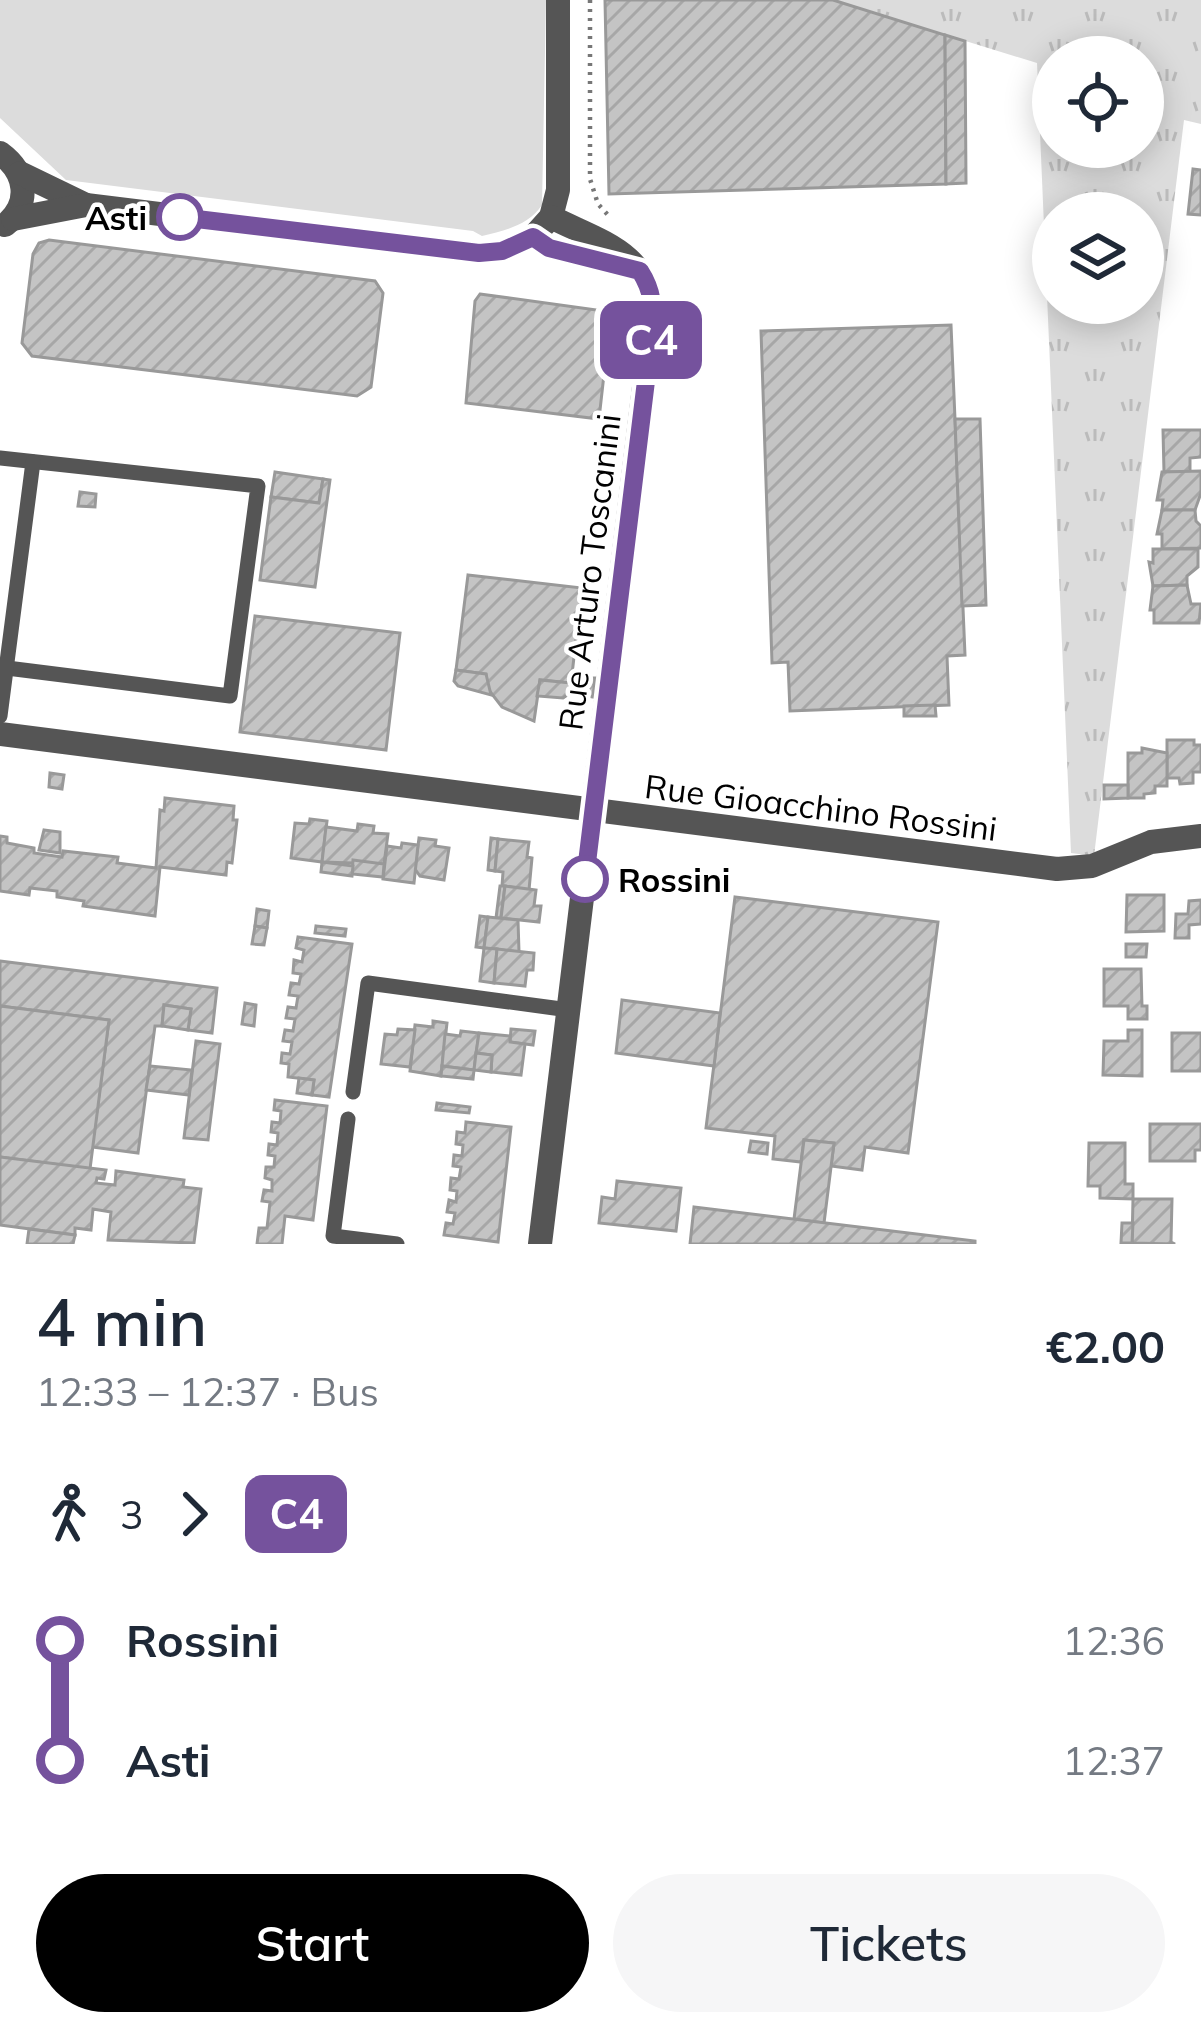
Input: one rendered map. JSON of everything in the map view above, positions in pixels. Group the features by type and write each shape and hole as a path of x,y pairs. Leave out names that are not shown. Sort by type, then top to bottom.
{"street":[{"path":"0,153 20,173 86,205 479,253 502,251 533,237 551,217 559,171 558,0"},
{"path":"7,224 23,197 20,173"},
{"path":"7,224 86,205"},
{"path":"551,217 634,260 640,271"},
{"path":"533,237 549,248 640,271"},
{"name":"Rue Arturo Toscanini","path":"540,1244 652,332 652,295 640,271"},
{"name":"Rue Gioacchino Rossini","path":"0,734 1057,869 1093,866 1180,835 1201,836"}],"lane":[{"path":"0,458 258,486 230,697 7,668"},
{"path":"0,716 33,462"},
{"path":"353,1092 368,982 569,1010"},
{"path":"348,1119 333,1237 397,1244"}],"path":[{"path":"590,0 590,179 598,204 616,224"}],"green space":[{"path":"0,0 546,0 542,205 523,222 482,236 473,231 66,180 0,118"},
{"path":"833,0 1201,0 1201,124 1184,120 1164,284 1164,192 1043,192 1042,168 1164,168 1164,36 1032,36 1032,61"},
{"path":"1048,324 1159,324 1094,856 1071,853"}],"building":[{"path":"605,0 833,0 945,35 946,184 609,194"},
{"path":"945,35 965,41 966,183 946,184"},
{"path":"1193,169 1201,170 1201,215 1188,214"},
{"path":"49,240 375,281 383,293 371,387 357,396 32,356 22,343 33,254 39,243"},
{"path":"480,294 611,312 599,419 466,403 475,301"},
{"path":"951,325 965,655 947,656 949,705 790,711 788,662 772,663 761,331"},
{"path":"955,419 980,419 986,605 962,606"},
{"path":"1163,430 1201,430 1201,457 1190,458 1190,472 1164,472"},
{"path":"1201,471 1195,510 1162,510 1163,500 1157,500 1162,472"},
{"path":"275,472 323,479 319,503 271,497"},
{"path":"323,479 330,480 315,587 260,580 271,497 319,503"},
{"path":"80,492 96,494 95,507 78,506"},
{"path":"1162,510 1195,510 1201,548 1162,549 1162,534 1157,534"},
{"path":"1153,549 1198,549 1198,567 1187,576 1187,585 1153,586 1149,562 1153,563"},
{"path":"468,575 582,588 571,683 540,680 534,721 502,707 488,689 486,674 456,670"},
{"path":"1187,585 1191,604 1201,604 1199,623 1154,623 1154,610 1150,610 1153,586"},
{"path":"255,616 400,633 386,750 240,732"},
{"path":"456,670 486,674 491,695 458,686"},
{"path":"588,678 595,678 593,697 586,696"},
{"path":"540,680 571,683 569,694 563,698 537,696"},
{"path":"935,705 936,716 904,716 904,706"},
{"path":"1167,740 1194,740 1194,745 1201,745 1201,772 1193,772 1193,783 1167,778"},
{"path":"1142,748 1167,753 1167,786 1155,786 1155,793 1144,794 1144,798 1128,798 1128,753 1142,753"},
{"path":"50,773 64,775 62,789 49,787"},
{"path":"1104,785 1128,785 1128,798 1104,799"},
{"path":"165,798 234,806 233,820 237,820 226,875 160,867 155,916 83,906 84,901 57,897 57,891 30,888 29,895 0,891 0,836 7,837 7,843 34,848 34,853 118,857 117,863 156,868"},
{"path":"310,819 327,821 322,862 291,858 295,823 309,824"},
{"path":"358,824 374,826 373,833 388,834 384,864 322,862 326,827 357,831"},
{"path":"44,830 60,832 60,853 39,850"},
{"path":"419,838 449,848 444,880 420,876 415,869"},
{"path":"491,838 498,839 495,871 488,870"},
{"path":"498,839 529,842 529,890 502,886 503,872 495,871"},
{"path":"402,843 418,845 414,883 383,879 387,846 401,848"},
{"path":"353,860 384,864 383,877 352,874"},
{"path":"322,862 353,866 352,876 321,872"},
{"path":"500,886 505,886 501,918 496,918"},
{"path":"505,886 536,890 539,922 501,918"},
{"path":"1127,895 1164,895 1164,931 1126,932"},
{"path":"735,897 938,922 908,1153 865,1147 862,1170 831,1166 834,1143 804,1140 801,1162 773,1159 775,1136 706,1128"},
{"path":"1201,900 1201,924 1189,925 1189,938 1175,938 1176,914 1188,914 1189,901"},
{"path":"257,909 269,911 267,928 255,926"},
{"path":"480,916 488,917 484,948 476,947"},
{"path":"488,917 518,920 519,952 484,948"},
{"path":"255,926 267,928 264,945 252,944"},
{"path":"316,926 346,929 345,936 315,933"},
{"path":"298,937 352,944 329,1097 312,1095 314,1080 288,1077 289,1064 281,1063 282,1053 290,1054 292,1042 283,1041 285,1030 293,1031 295,1019 286,1018 288,1007 296,1008 298,996 289,995 291,983 299,984 301,974 293,973 294,960 302,962 304,950 296,948"},
{"path":"1126,944 1147,944 1146,957 1126,957"},
{"path":"484,948 497,949 494,983 480,981"},
{"path":"497,949 534,953 525,986 494,983"},
{"path":"0,961 217,988 212,1033 188,1030 191,1009 164,1005 162,1026 155,1026 138,1153 92,1147 109,1020 0,1006"},
{"path":"1104,969 1141,969 1147,1019 1128,1019 1128,1006 1104,1006"},
{"path":"622,1000 720,1013 714,1066 616,1053"},
{"path":"245,1003 256,1005 254,1026 242,1024"},
{"path":"164,1005 191,1009 188,1030 162,1026"},
{"path":"0,1006 109,1020 90,1169 0,1157"},
{"path":"433,1021 447,1023 441,1076 410,1071 415,1025 433,1027"},
{"path":"398,1029 415,1030 410,1067 381,1064 385,1034 397,1035"},
{"path":"511,1029 535,1031 533,1045 510,1042"},
{"path":"1128,1030 1142,1030 1142,1076 1103,1075 1104,1041 1128,1041"},
{"path":"461,1031 479,1033 474,1070 442,1066 445,1034 460,1036"},
{"path":"479,1033 510,1036 510,1042 525,1044 521,1075 491,1072 492,1055 476,1053"},
{"path":"1172,1033 1201,1033 1201,1071 1172,1071"},
{"path":"196,1041 220,1044 208,1140 184,1138"},
{"path":"476,1053 492,1055 491,1072 474,1070"},
{"path":"150,1066 192,1070 189,1095 146,1090"},
{"path":"442,1066 474,1070 473,1079 441,1076"},
{"path":"299,1078 314,1080 312,1095 297,1093"},
{"path":"275,1100 327,1106 313,1220 285,1216 282,1244 257,1244 259,1228 267,1228 270,1202 262,1201 264,1190 272,1191 272,1180 265,1178 266,1167 274,1167 269,1144 277,1145 272,1122 280,1123"},
{"path":"437,1103 470,1107 469,1113 436,1110"},
{"path":"466,1122 511,1127 498,1242 444,1235 455,1213 447,1212 449,1200 456,1202 451,1178 459,1179 461,1167 453,1166 454,1155 462,1156 457,1132 465,1133"},
{"path":"1150,1124 1201,1124 1201,1150 1195,1150 1195,1161 1150,1161"},
{"path":"804,1140 834,1143 824,1223 794,1219"},
{"path":"751,1141 768,1143 767,1154 749,1152"},
{"path":"1089,1143 1125,1143 1125,1184 1133,1184 1133,1199 1100,1198 1100,1186 1088,1186"},
{"path":"0,1157 106,1170 104,1179 97,1178 96,1183 115,1185 116,1171 184,1180 183,1187 201,1189 194,1243 108,1240 111,1212 93,1209 91,1230 75,1228 75,1235 0,1225"},
{"path":"617,1181 681,1188 676,1231 599,1223 602,1197 615,1199"},
{"path":"1133,1199 1172,1199 1171,1242 1175,1244 1132,1243"},
{"path":"694,1207 975,1241 975,1244 690,1244"},
{"path":"1122,1223 1133,1223 1132,1243 1121,1243"},
{"path":"29,1229 75,1235 73,1244 27,1244"}],"bus line":[{"name":"C4","path":"180,217 479,253 502,251 533,237 549,248 640,271 647,282 652,295 652,332 585,879"}],"place":[{"name":"Asti","path":"180,217"},
{"name":"Rossini","path":"585,879"}]}
